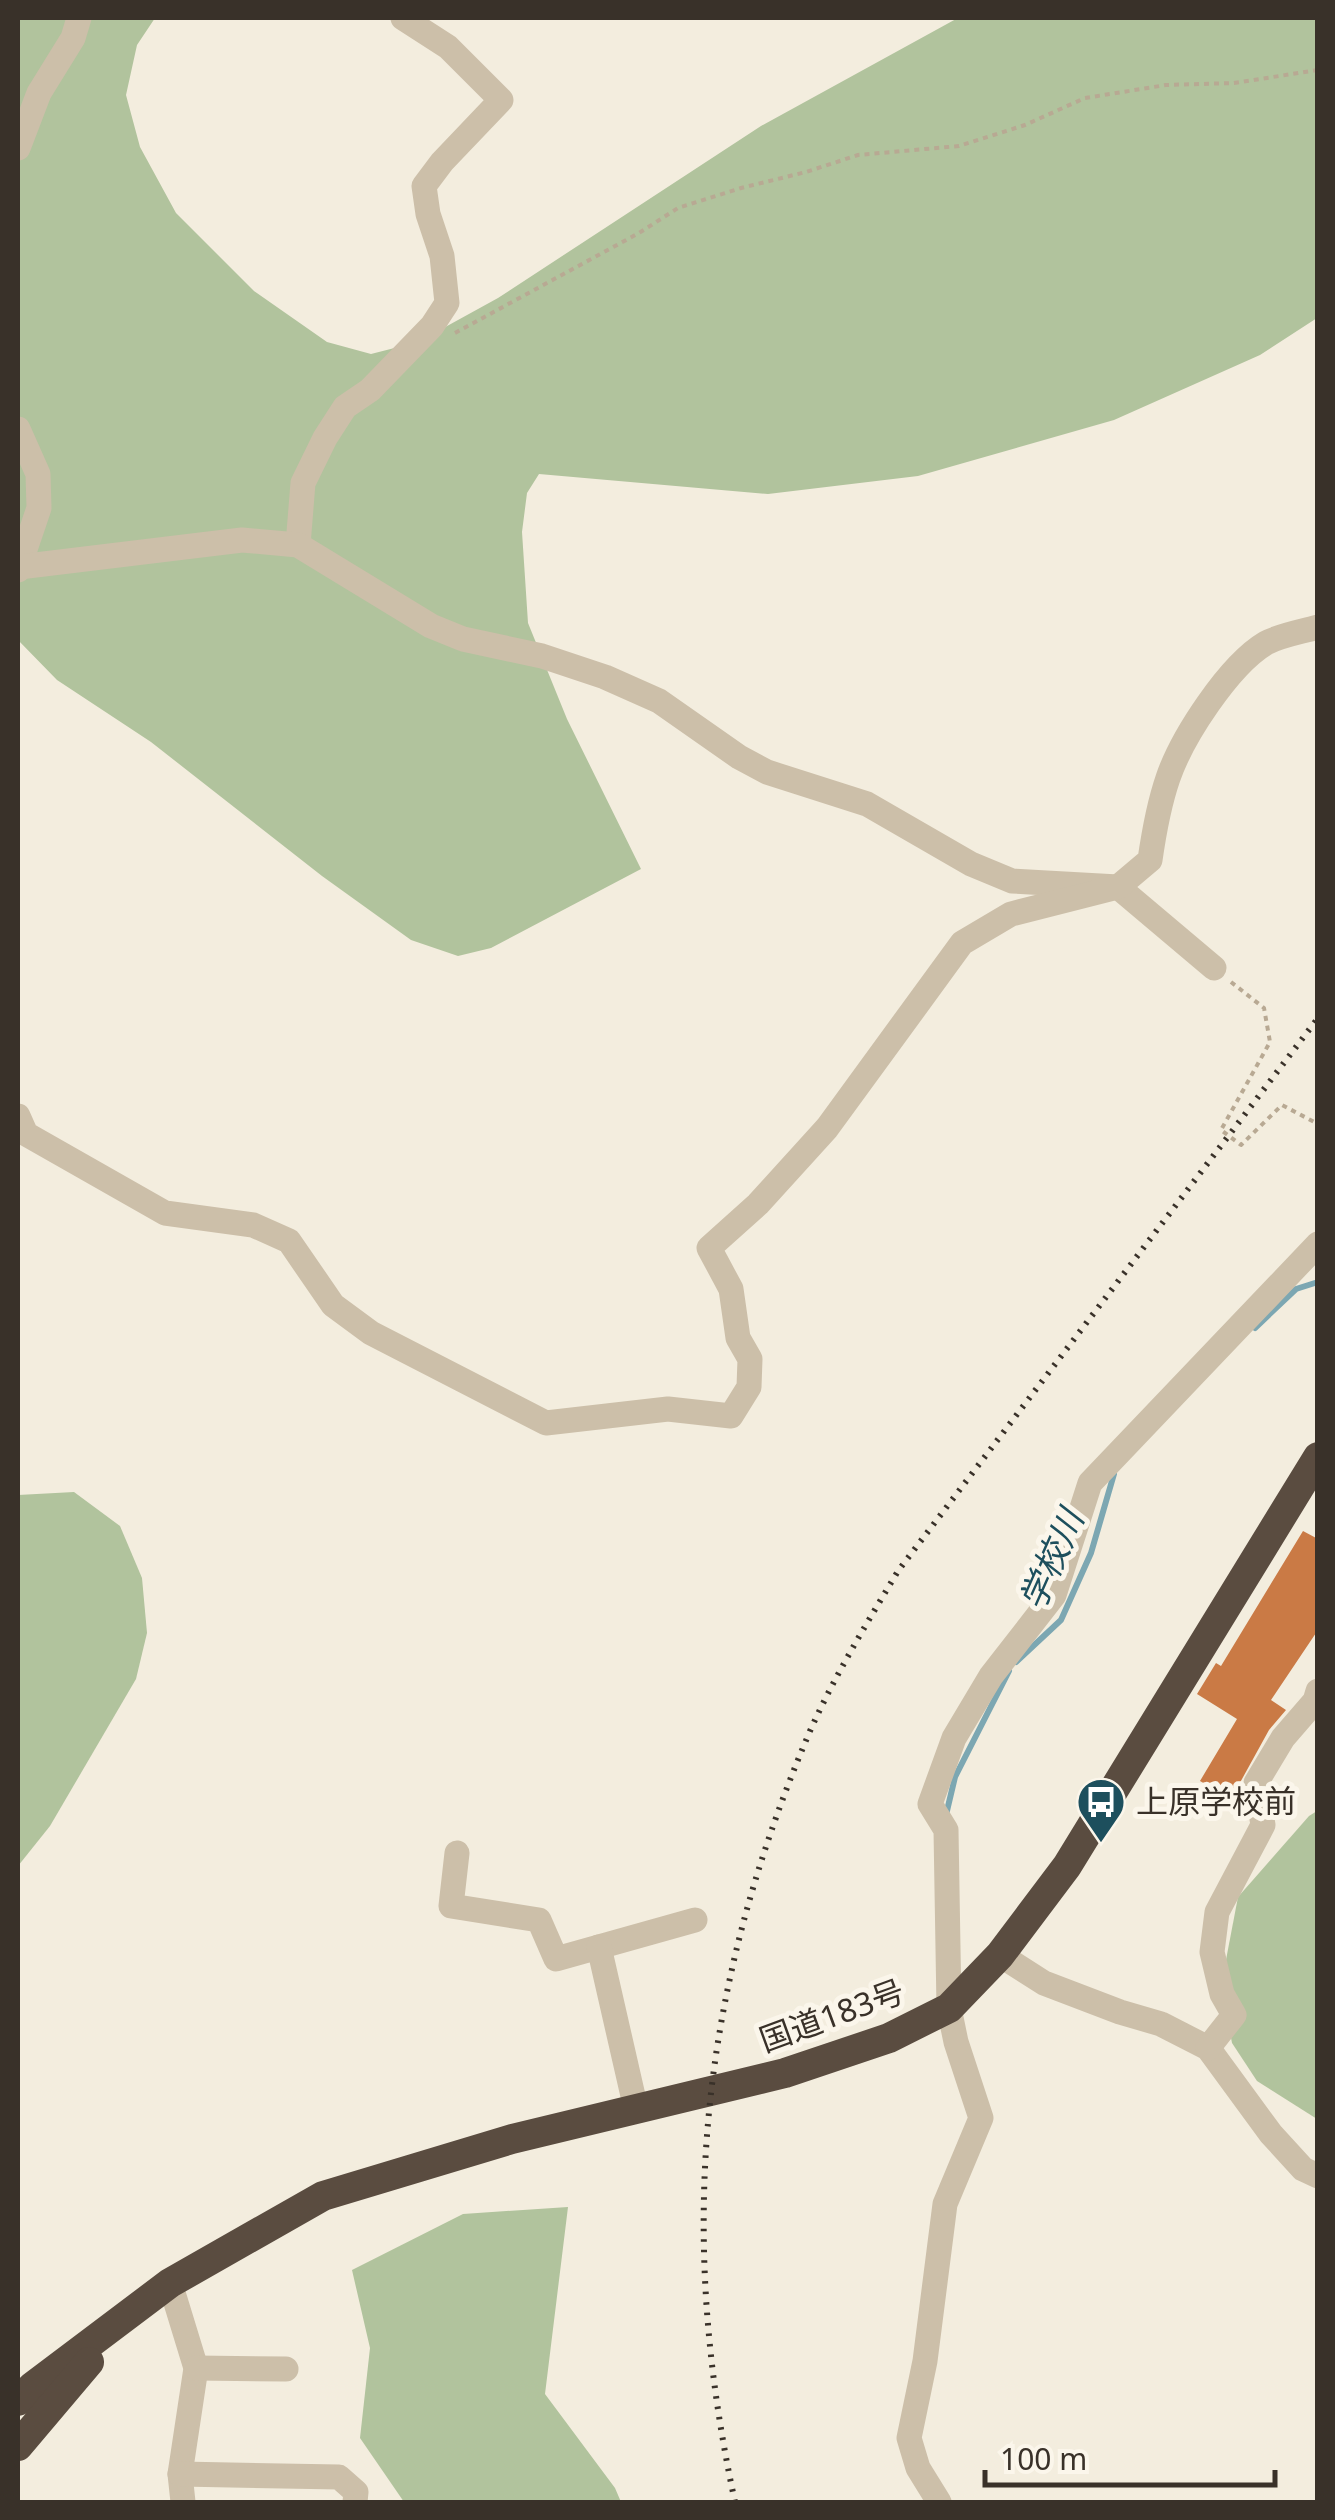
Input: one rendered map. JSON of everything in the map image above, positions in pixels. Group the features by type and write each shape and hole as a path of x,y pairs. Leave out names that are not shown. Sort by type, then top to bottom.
{"highway":[{"name":"国道183号","path":"18,2401 170,2283 323,2196 458,2154 785,2073 889,2038 950,2008 1000,1954 1067,1866 1318,1457"},
{"name":"国道183号","path":"18,2446 74,2377 170,2283"}],"street":[{"path":"18,148 39,93 73,38 79,18"},
{"path":"298,545 302,483 325,438 346,408 370,390 432,326 447,303 442,256 428,214 424,186 501,100 448,47 403,18"},
{"path":"18,429 38,474 39,508 18,568 242,540 298,545 431,626 605,677 659,701 767,772 867,804 985,870 1012,881 1118,887 1214,968"},
{"path":"18,1116 26,1134 165,1213 253,1225 290,1242 333,1305 358,1324 546,1423 668,1409 731,1416 749,1387 750,1359 738,1338 730,1289 709,1248 758,1204 827,1128 962,944 1011,914 1118,887 1150,860 1169,774 1204,710 1237,665 1268,642 1318,627"},
{"path":"939,2502 918,2468 910,2438 925,2361 945,2204 982,2118 956,2042 950,2008 946,1830 930,1804 954,1738 991,1676 1054,1595 1090,1482 1318,1244"},
{"path":"1208,2048 1234,2015 1222,1994 1212,1952 1216,1912 1263,1825 1256,1782 1283,1738 1315,1701 1318,1691"},
{"path":"457,1853 451,1906 539,1920 556,1958 695,1920"},
{"path":"599,1947 636,2109"},
{"path":"1000,1954 1044,1984 1161,2024 1208,2048 1271,2134 1303,2170 1318,2176"},
{"path":"170,2283 196,2368 180,2474 183,2502"},
{"path":"196,2368 286,2369"},
{"path":"180,2474 339,2477 356,2492 355,2502"}],"path":[{"path":"454,333 678,208 740,188 858,155 959,146 1026,125 1086,98 1166,85 1234,83 1318,70"},
{"path":"1214,968 1264,1008 1270,1042 1221,1130 1241,1145 1282,1105 1318,1124"}],"green space":[{"path":"18,18 155,18 137,45 126,95 140,147 176,213 254,291 327,342 371,354 418,342 498,298 761,126 956,19 1317,18 1317,318 1260,355 1114,420 918,476 768,494 539,474 527,493 522,532 528,623 567,719 641,869 491,948 458,956 411,940 322,876 151,742 57,680 18,640"},
{"path":"74,1492 120,1526 142,1578 147,1633 136,1679 50,1826 18,1866 18,1495"},
{"path":"1317,1811 1317,2119 1257,2081 1232,2043 1221,1986 1238,1897"},
{"path":"568,2207 545,2394 615,2488 621,2502 404,2502 360,2438 370,2348 352,2270 463,2214"}],"building":[{"path":"1303,1531 1318,1539 1318,1630 1271,1700 1286,1710 1269,1730 1231,1799 1200,1781 1237,1719 1197,1694 1216,1663 1221,1666"}],"waterway":[{"name":"学校川","path":"1255,1328 1296,1289 1318,1282"},
{"name":"学校川","path":"1016,1662 1061,1620 1091,1553 1114,1474"},
{"name":"学校川","path":"946,1815 955,1777 1009,1671"}],"railway":[{"path":"735,2502 717,2401 706,2303 704,2206 709,2111 722,2016 744,1922 773,1827 810,1731 898,1571 1318,1018"}],"place":[{"name":"上原学校前","path":"1101,1844"}]}
